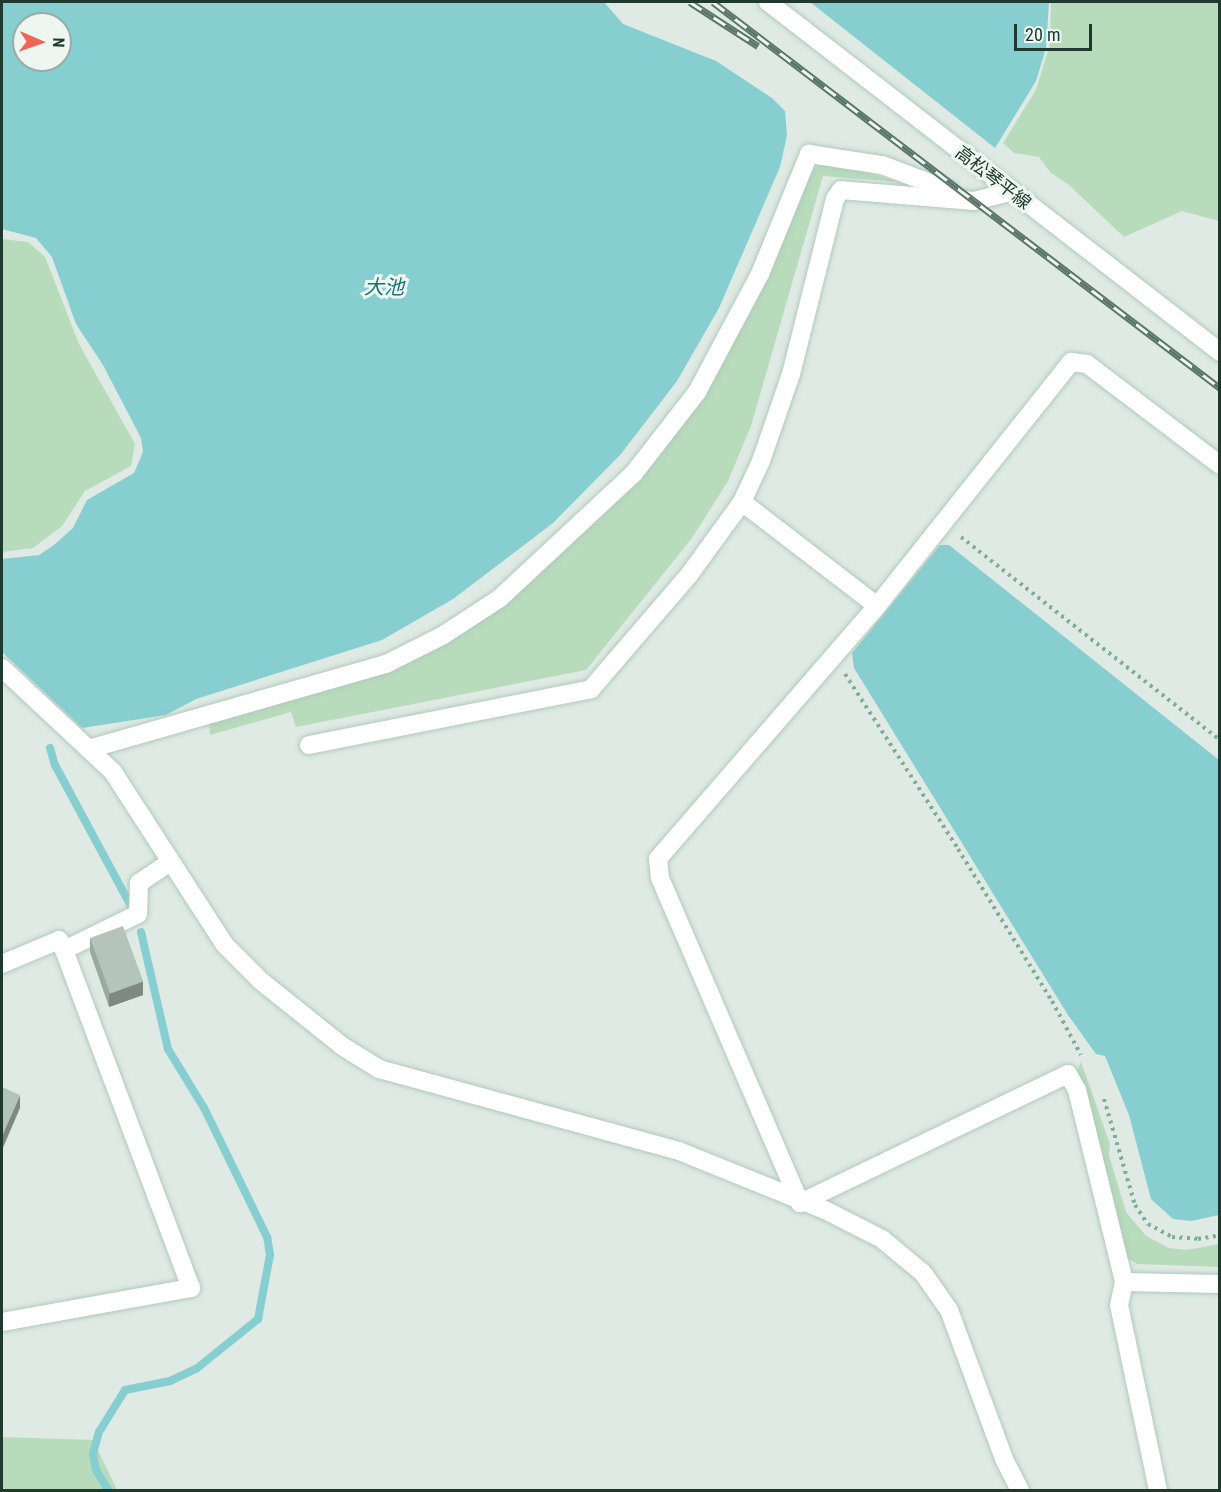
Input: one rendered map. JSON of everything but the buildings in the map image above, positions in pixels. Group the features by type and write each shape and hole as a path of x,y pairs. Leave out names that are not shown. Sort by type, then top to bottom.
{"street":[{"name":"高松琴平線","path":"768,2 1010,192 1220,352"},
{"path":"89,749 386,664 442,636 500,598 634,473 697,392 760,274 809,154 882,165 974,201"},
{"path":"309,745 591,688 689,575 742,502 761,461 792,374 835,199 841,190 974,201 1010,192"},
{"path":"800,1203 660,878 658,859 877,606 1071,362 1087,364 1220,465"},
{"path":"742,502 877,606"},
{"path":"2,668 113,772 169,863 225,945 261,981 342,1046 379,1069 679,1151 867,1230 922,1273 936,1289 949,1310 1004,1460 1020,1491"},
{"path":"64,950 138,914 139,883 169,863"},
{"path":"2,964 59,940 191,1288 2,1322"},
{"path":"800,1203 1068,1074 1077,1090 1124,1282 1119,1305 1158,1491"},
{"path":"1124,1282 1220,1284"}],"path":[{"path":"944,523 1220,740"},
{"path":"834,657 965,859 1052,1001 1085,1062"},
{"path":"1101,1094 1135,1205 1148,1224 1172,1237 1198,1239 1220,1235"}],"green space":[{"path":"1051,2 1219,2 1219,221 1182,211 1124,237 1068,184 1051,173 1039,157 1014,153 1003,143 1036,90 1050,44"},
{"path":"822,164 839,165 901,182 823,176 751,426 728,481 692,538 586,670 296,727 291,712 210,735 209,722 415,659 664,449 809,171"},
{"path":"2,239 28,242 45,257 79,344 135,444 131,466 85,491 62,526 33,548 2,552"},
{"path":"1081,1062 1110,1144 1109,1155 1126,1212 1146,1236 1169,1248 1187,1250 1219,1244 1219,1267 1137,1264 1126,1257 1077,1071"},
{"path":"2,1437 93,1440 117,1490 2,1490"}],"water":[{"name":"大池","path":"2,2 604,2 623,24 716,61 772,98 785,111 787,135 780,167 719,308 677,381 621,454 553,523 453,599 382,640 196,699 166,715 82,728 2,652 2,559 39,555 54,545 73,528 87,500 134,473 143,452 141,438 103,365 76,324 52,257 36,238 2,229"},
{"path":"810,2 1049,2 1046,48 1036,81 995,148"},
{"path":"940,545 949,545 1219,760 1219,1215 1191,1221 1173,1219 1151,1199 1129,1115 1105,1056 1096,1054 1068,1015 854,668 852,653"}],"waterway":[{"path":"50,748 55,765 131,906"},
{"path":"108,1490 96,1470 93,1453 99,1432 125,1390 170,1381 196,1369 258,1319 270,1255 267,1237 204,1108 168,1049 141,932"}],"railway":[{"path":"690,2 758,46"},
{"path":"713,2 1220,388"}]}
